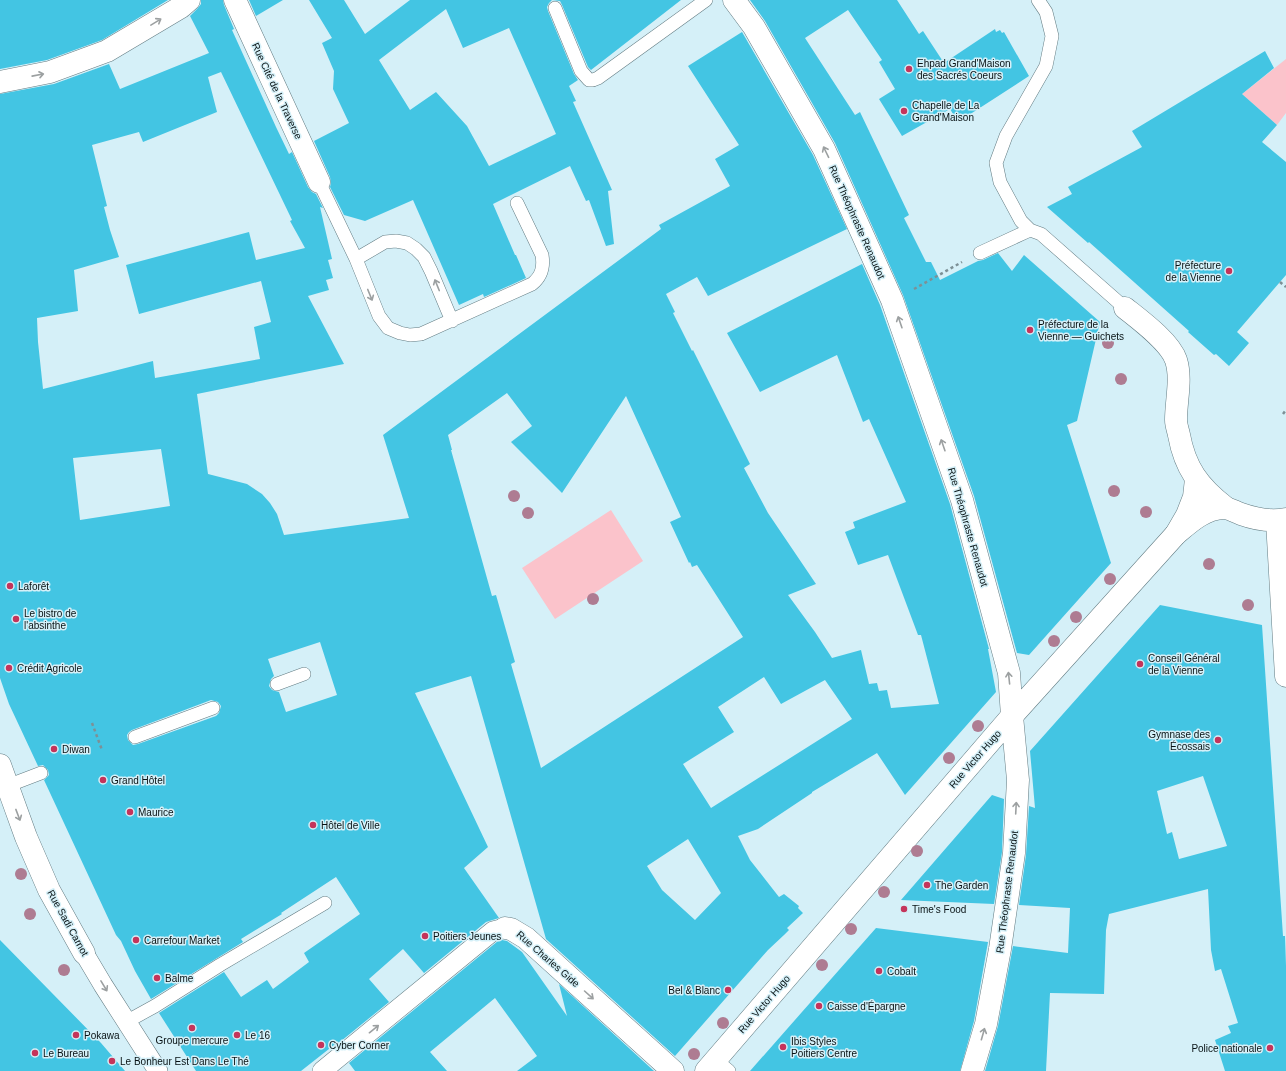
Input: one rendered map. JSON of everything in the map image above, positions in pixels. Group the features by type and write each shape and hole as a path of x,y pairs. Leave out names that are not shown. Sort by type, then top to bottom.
{"street":[{"path":"0,82 50,72 107,51 190,0"},
{"name":"Rue Cité de la Traverse","path":"235,0 319,182"},
{"name":"Rue Théophraste Renaudot","path":"734,0 754,27 824,149 892,300 962,500 1009,673 1018,780 1014,853 1000,949 986,1024 972,1071"},
{"path":"1125,308 1156,334 1176,358 1179,375 1176,422 1180,444 1187,464 1196,479 1209,495 1225,508 1259,519 1281,520 1286,676"},
{"path":"1176,534 1187,515 1194,497 1196,479"},
{"name":"Rue Victor Hugo","path":"717,1067 1012,716 1176,534 1193,520 1210,511 1225,508"},
{"name":"Rue Sadi Carnot","path":"0,765 26,837 49,890 84,953 158,1071"},
{"name":"Rue Charles Gide","path":"325,1070 493,931 505,928 511,929 526,938 673,1071"}],"lane":[{"path":"555,8 581,71 589,80 593,80 598,78 706,0"},
{"path":"1038,0 1046,12 1052,36 1046,66 1006,136 996,162 1000,182 1021,221 1030,230 1041,234 1125,308"},
{"path":"319,182 356,259 379,316 388,328 410,335 421,334 452,321 532,284 538,279 542,272 542,255 517,203"},
{"path":"980,253 1030,230"},
{"path":"356,259 385,242 396,241 407,243 416,248 424,257 431,271 452,321"},
{"path":"277,684 304,674"},
{"path":"135,737 213,708"},
{"path":"7,786 41,773"},
{"path":"126,1022 325,903"}],"path":[{"path":"892,300 968,259"},
{"path":"1280,282 1286,287"},
{"path":"1283,414 1286,410"},
{"path":"92,723 102,750"}],"shaded area":[{"path":"1286,59 1286,113 1277,125 1242,94"},
{"path":"611,510 643,561 555,619 522,568"}],"building":[{"path":"0,0 168,0 102,40 47,60 0,69"},
{"path":"201,0 223,0 234,29 232,30 276,127 289,154 292,152 308,187 316,194 323,208 320,207 332,259 328,260 333,278 326,280 329,290 308,296 344,364 197,394 208,474 247,484 262,494 277,514 284,535 409,518 383,435 661,229 659,225 730,186 715,159 739,145 688,66 742,32 813,155 847,229 708,296 697,277 666,294 675,312 673,313 750,464 744,468 768,513 816,584 788,595 832,658 861,650 869,684 877,683 879,691 887,690 891,708 939,704 921,635 918,635 888,555 858,565 845,532 855,528 853,522 906,502 869,419 863,422 837,355 760,392 727,333 862,264 880,305 950,504 989,649 996,692 905,795 877,753 812,792 758,829 738,836 750,860 779,897 784,894 799,906 798,908 803,913 787,928 789,930 768,950 675,1056 546,939 471,676 415,693 488,847 464,868 499,918 486,922 424,973 403,949 369,979 389,1002 335,1046 334,1045 301,1071 196,1071 159,1013 224,972 241,997 267,980 273,989 309,962 304,953 360,914 336,877 281,913 282,914 241,939 243,942 151,999 135,971 121,941 116,935 44,780 49,775 48,770 43,765 38,766 9,704 0,678 0,94 54,84 109,64 120,89 209,53 190,16 201,4","holes":["221,72 292,220 290,221 305,248 256,260 249,232 126,265 139,314 261,281 271,322 254,327 260,359 155,378 153,361 43,389 37,318 78,311 74,270 119,257 104,207 107,206 92,145 139,132 143,142 217,112 208,77","507,393 532,426 511,442 562,493 626,396 681,517 670,522 689,563 690,562 692,567 697,565 743,637 541,768 511,664 515,662 496,595 492,596 448,435","161,449 170,506 80,520 73,458","320,642 337,695 286,712 279,692 272,690 269,686 271,679 274,676 268,659","764,677 781,704 825,680 852,719 711,808 683,764 734,732 718,707","211,700 218,702 221,706 219,713 216,716 138,744 133,745 128,740 127,735 129,732","688,839 721,893 695,920 662,890 647,866"]},
{"path":"249,0 283,0 256,16"},
{"path":"309,0 344,0 365,34 410,0 552,0 547,7 548,11 574,74 578,80 569,86 576,101 573,102 612,190 608,191 614,244 606,246 589,200 586,201 570,166 493,204 526,278 484,297 483,294 459,305 413,200 365,221 344,215 330,187 330,177 314,141 349,123 333,89 334,71 322,43 332,38","holes":["446,9 463,48 509,28 556,134 489,166 467,126 436,92 410,110 379,60"]},
{"path":"552,0 681,0 591,70 588,67 560,1"},
{"path":"750,0 897,0 919,34 923,31 944,63 995,29 996,32 1000,30 1002,33 1004,32 1029,76 958,122 950,109 902,136 879,99 895,89 879,62 882,60 848,10 805,38 855,115 860,112 909,215 904,218 926,262 931,262 940,280 998,253 1012,271 1024,255 1100,322 1077,421 1067,425 1111,563 1029,655 1017,653 974,496 903,295 835,143 765,21"},
{"path":"1265,51 1274,68 1242,94 1277,125 1262,142 1286,162 1286,275 1237,332 1249,343 1229,366 1216,354 1214,355 1089,242 1088,243 1047,207 1072,194 1068,187 1142,147 1132,131"},
{"path":"1160,605 1262,625 1283,936 1285,936 1286,1071 1225,1071 1215,1040 1231,1033 1228,1026 1238,1023 1221,969 1215,971 1211,950 1208,889 1109,914 1106,930 1104,994 1050,993 1046,1071 985,1071 998,1026 1013,946 1068,953 1070,908 1019,905 1026,855 1029,806 1035,808 1030,751","holes":["1203,776 1227,846 1179,859 1172,832 1167,834 1157,791"]},
{"path":"992,795 1004,799 1002,852 994,904 901,900"},
{"path":"876,928 988,942 974,1021 960,1071 750,1071"},
{"path":"0,940 101,1043 125,1071 0,1071"},
{"path":"498,941 507,941 522,952 567,1016 559,984 654,1071 517,1071 537,1056 495,998 430,1052 447,1071 355,1071 349,1063"}],"place":[{"name":"Ehpad Grand'Maison des Sacrés Coeurs","path":"909,69"},
{"name":"Chapelle de La Grand'Maison","path":"904,111"},
{"name":"Préfecture de la Vienne","path":"1229,271"},
{"name":"Préfecture de la Vienne — Guichets","path":"1030,330"},
{"name":"Laforêt","path":"10,586"},
{"name":"Le bistro de l'absinthe","path":"16,619"},
{"name":"Conseil Général de la Vienne","path":"1140,664"},
{"name":"Crédit Agricole","path":"9,668"},
{"name":"Gymnase des Écossais","path":"1218,740"},
{"name":"Diwan","path":"54,749"},
{"name":"Grand Hôtel","path":"103,780"},
{"name":"Maurice","path":"130,812"},
{"name":"Hôtel de Ville","path":"313,825"},
{"name":"The Garden","path":"927,885"},
{"name":"Time's Food","path":"904,909"},
{"name":"Poitiers Jeunes","path":"425,936"},
{"name":"Carrefour Market","path":"136,940"},
{"name":"Cobalt","path":"879,971"},
{"name":"Balme","path":"157,978"},
{"name":"Bel & Blanc","path":"728,990"},
{"name":"Caisse d'Épargne","path":"819,1006"},
{"name":"Groupe mercure","path":"192,1028"},
{"name":"Pokawa","path":"76,1035"},
{"name":"Le 16","path":"237,1035"},
{"name":"Cyber Corner","path":"321,1045"},
{"name":"Ibis Styles Poitiers Centre","path":"783,1047"},
{"name":"Police nationale","path":"1270,1048"},
{"name":"Le Bureau","path":"35,1053"},
{"name":"Le Bonheur Est Dans Le Thé","path":"112,1061"}]}
